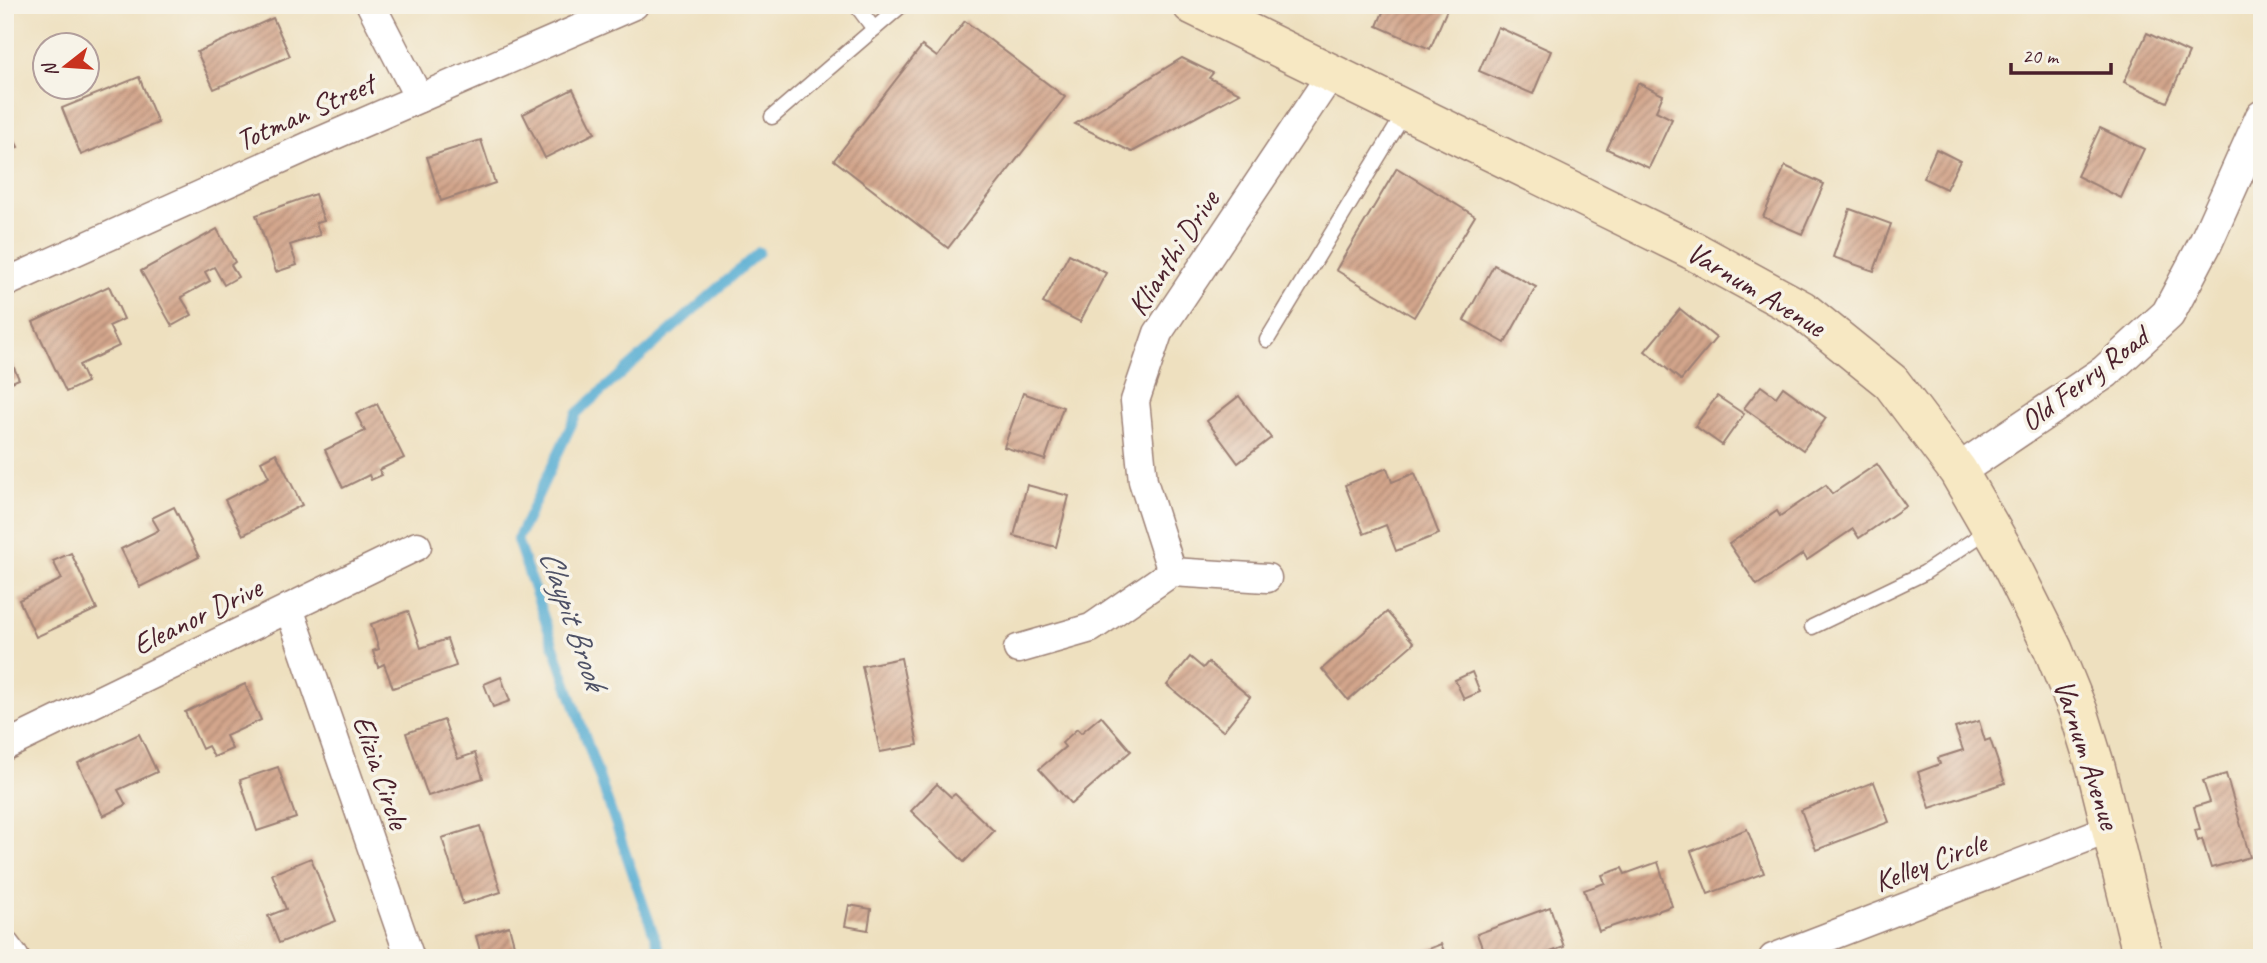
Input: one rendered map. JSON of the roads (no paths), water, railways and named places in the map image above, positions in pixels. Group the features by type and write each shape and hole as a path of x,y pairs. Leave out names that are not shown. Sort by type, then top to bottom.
{"main road":[{"name":"Varnum Avenue","path":"1192,5 1692,250 1802,310 1891,382 1958,471 2032,605 2073,700 2096,768 2143,958"}],"street":[{"path":"371,5 419,98"},
{"name":"Totman Street","path":"5,283 634,5"},
{"name":"Klianthi Drive","path":"1172,572 1143,481 1135,401 1158,332 1332,73"},
{"name":"Old Ferry Road","path":"1958,471 2105,372 2168,314 2206,242 2262,117"},
{"name":"Eleanor Drive","path":"5,746 417,546"},
{"path":"1018,649 1091,628 1172,572 1267,578"},
{"name":"Elizia Circle","path":"289,608 410,958"},
{"name":"Kelley Circle","path":"1773,958 2112,828"},
{"path":"5,945 15,958"}],"lane":[{"path":"856,5 874,29"},
{"path":"772,117 902,5"},
{"path":"1267,340 1407,110"},
{"path":"1812,627 1924,573 1991,528"}],"waterway":[{"name":"Claypit Brook","path":"662,958 517,540 577,413 759,252"}]}
